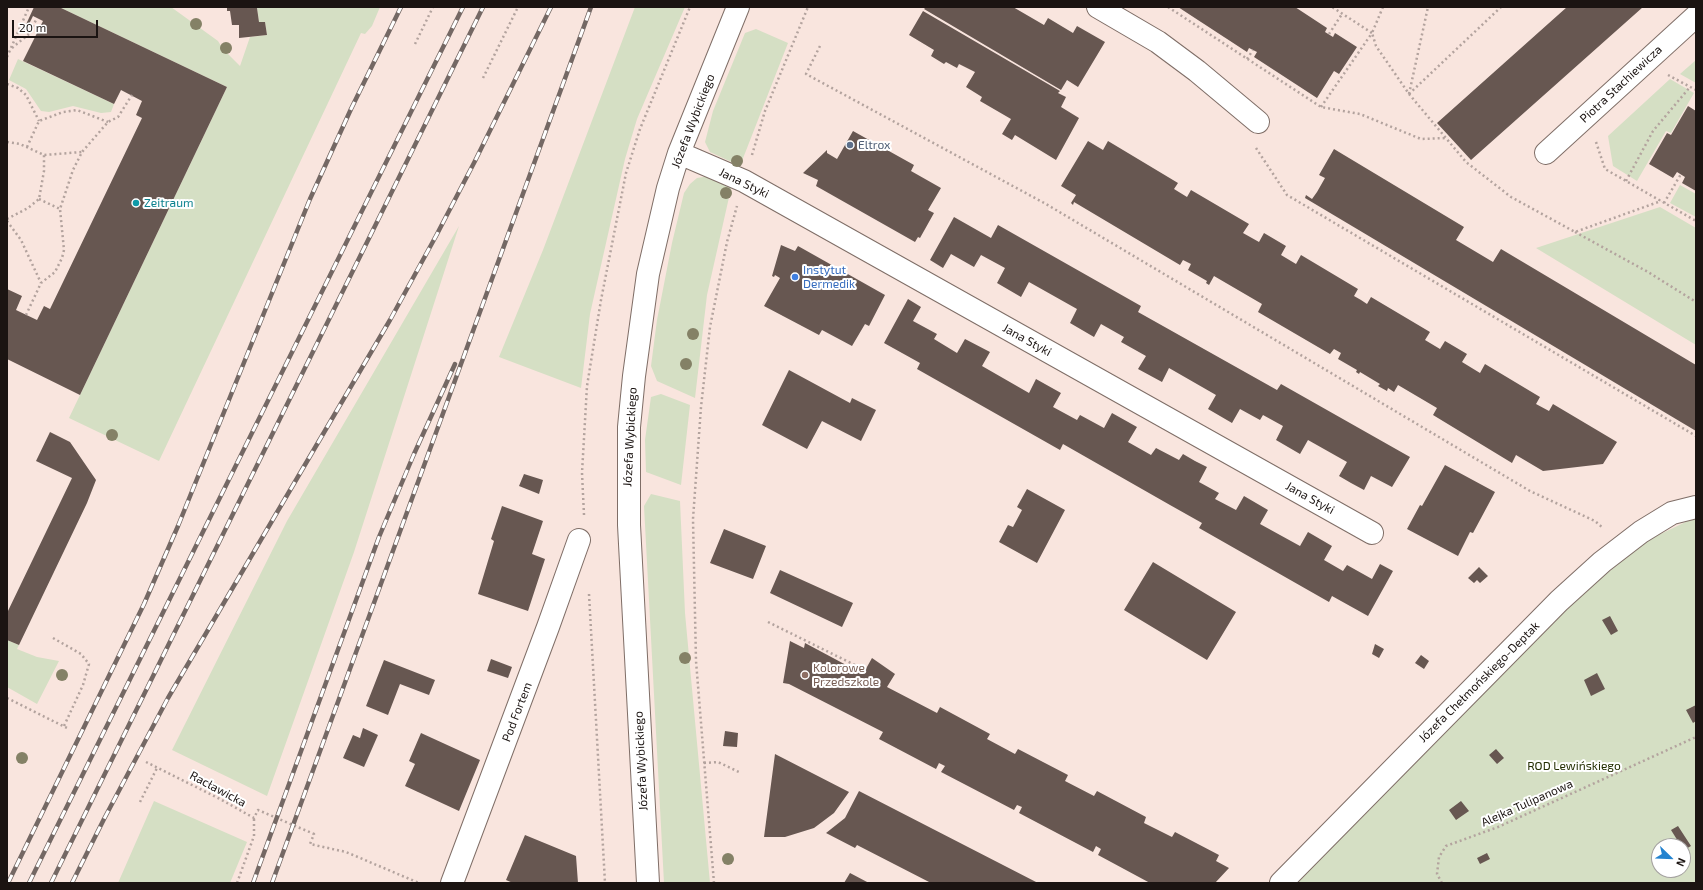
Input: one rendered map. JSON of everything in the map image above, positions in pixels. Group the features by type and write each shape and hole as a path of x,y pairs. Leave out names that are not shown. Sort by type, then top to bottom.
{"street":[{"name":"Józefa Wybickiego","path":"648,883 628,525 629,427 640,327 648,274 668,188 679,153 738,7"},
{"path":"1098,7 1158,42 1197,71 1258,122"},
{"name":"Piotra Stachiewicza","path":"1546,153 1696,16"},
{"name":"Jana Styki","path":"679,153 744,181 1372,533"},
{"name":"Józefa Chełmońskiego-Deptak","path":"1281,883 1559,601 1602,562 1624,544 1672,513 1696,507"},
{"name":"Pod Fortem","path":"452,883 548,627 582,531"}],"path":[{"path":"7,57 29,7"},
{"path":"415,44 433,7"},
{"path":"483,78 518,7"},
{"path":"582,531 582,473 587,386 601,300 626,173 640,129 690,7"},
{"path":"714,883 696,660 693,519 701,406 710,327 726,242 765,111 808,7"},
{"path":"1168,7 1321,107 1360,114 1421,139 1446,138"},
{"path":"1332,7 1372,33 1376,46 1409,94 1466,162 1511,197 1648,272 1696,302"},
{"path":"1321,107 1372,33 1383,7"},
{"path":"1409,94 1428,7"},
{"path":"1409,94 1501,7"},
{"path":"1329,34 1342,14"},
{"path":"11,48 28,34 37,18"},
{"path":"820,46 806,74 1046,204 1530,491 1595,521 1624,544"},
{"path":"1247,59 1253,50"},
{"path":"7,84 18,88 26,95 40,121"},
{"path":"1626,181 1653,130 1690,87"},
{"path":"26,315 41,283 56,272 62,258 64,250 60,209 73,170 82,152 108,122 118,117 132,95"},
{"path":"27,147 40,121 71,110 87,113 108,122"},
{"path":"1587,116 1605,169 1696,221"},
{"path":"7,142 27,147 44,155 82,152"},
{"path":"1254,144 1287,195 1696,436"},
{"path":"41,283 21,240 7,220 28,208 39,199 44,171 44,155"},
{"path":"1575,232 1663,202 1681,174"},
{"path":"39,199 60,209"},
{"path":"588,587 605,883"},
{"path":"768,622 865,670"},
{"path":"53,638 80,654 89,664 83,685 64,726"},
{"path":"7,698 69,728"},
{"name":"Alejka Tulipanowa","path":"1442,883 1437,874 1439,857 1446,846 1498,827 1696,737"},
{"name":"Racławicka","path":"146,762 220,799 254,818 258,810 314,834 310,844 346,852 419,883"},
{"path":"704,763 718,762 741,773"},
{"path":"140,802 157,768"},
{"path":"237,883 254,836 254,818"}],"green space":[{"path":"59,7 171,7 218,41 223,49 240,66 250,37 267,35 265,22 259,22 257,8 255,7 380,7 372,26 365,34 361,33 159,461 69,418 227,87"},
{"path":"635,7 685,7 637,119 625,159 590,314 581,388 499,357 543,250"},
{"path":"756,29 788,43 740,166 710,152 705,142 713,111 745,33"},
{"path":"18,59 114,104 111,112 101,113 73,106 49,112 41,111 26,89 9,80"},
{"path":"1696,60 1696,83 1680,74"},
{"path":"1670,79 1694,93 1671,133 1666,131 1637,181 1613,166 1608,136"},
{"path":"709,176 732,184 707,295 695,398 657,381 651,366 657,320 672,243 684,193 690,184 697,178"},
{"path":"1680,185 1696,194 1696,217 1670,203"},
{"path":"1660,207 1696,228 1696,345 1536,248"},
{"path":"459,226 354,552 267,796 172,750 287,521"},
{"path":"661,394 690,405 681,485 646,472 645,440 651,397"},
{"path":"651,494 680,501 685,613 710,883 664,883 644,506"},
{"name":"ROD Lewińskiego","path":"1696,517 1696,883 1296,883 1566,607 1646,541"},
{"path":"7,640 19,645 17,649 37,657 59,661 37,704 7,687"},
{"path":"154,801 247,842 230,883 118,883"}],"building":[{"name":"Zeitraum","path":"34,7 59,7 227,87 80,395 7,359 7,289 22,296 16,310 37,320 44,306 50,309 142,118 136,115 142,101 121,90 114,104 23,61 43,21 33,16 25,32 23,31"},
{"path":"227,7 257,8 259,22 265,22 267,35 239,38 239,25 232,25 230,11 227,11"},
{"path":"926,7 1013,7 1044,25 1048,18 1073,33 1077,26 1105,42 1078,87 1067,80 1061,90 924,9"},
{"path":"1178,7 1295,7 1327,28 1325,32 1333,37 1335,33 1357,47 1339,74 1334,71 1317,98 1254,57 1257,52 1249,48 1247,52"},
{"path":"1567,7 1643,7 1471,160 1437,123"},
{"path":"923,11 1060,91 1058,93 1066,97 1061,107 1079,118 1056,160 1015,135 1012,140 1002,134 1011,119 980,101 982,97 966,87 975,72 959,64 957,68 946,62 944,64 931,56 934,50 909,35"},
{"path":"1688,106 1696,111 1696,191 1682,183 1685,177 1677,172 1673,178 1649,164 1667,133 1671,135"},
{"path":"853,131 914,165 911,171 941,188 928,210 934,213 920,238 918,237 915,242 816,186 818,180 803,173 827,150 827,153 837,159"},
{"path":"1088,141 1103,150 1108,141 1178,183 1174,189 1187,197 1191,190 1249,224 1243,233 1259,242 1264,233 1286,246 1281,255 1296,264 1301,255 1358,289 1354,296 1367,304 1371,297 1430,332 1425,340 1440,349 1445,341 1467,354 1462,362 1480,373 1485,364 1540,397 1536,404 1549,411 1553,404 1617,442 1603,464 1543,471 1516,455 1512,463 1433,415 1437,408 1398,385 1394,392 1388,388 1387,391 1378,386 1380,384 1360,372 1359,374 1356,372 1357,370 1338,359 1341,353 1334,349 1330,354 1258,312 1262,304 1214,276 1209,285 1206,283 1207,281 1188,270 1191,264 1183,260 1180,265 1074,202 1073,205 1071,203 1076,195 1061,186"},
{"path":"1334,149 1464,227 1456,240 1493,262 1501,249 1696,365 1696,431 1305,198 1306,195 1312,199 1317,192 1325,178 1319,175"},
{"path":"954,217 991,238 998,225 1141,306 1138,312 1277,390 1281,384 1410,457 1392,487 1371,476 1364,490 1339,476 1347,462 1308,440 1300,454 1276,440 1283,426 1263,415 1260,420 1240,409 1232,423 1208,409 1216,395 1169,368 1162,382 1138,369 1146,356 1121,342 1124,337 1101,324 1094,337 1070,323 1077,309 1029,282 1021,297 997,283 1005,268 981,255 974,267 951,254 943,268 930,260"},
{"path":"781,245 795,251 798,246 885,295 869,326 865,324 852,346 822,330 819,335 764,306 780,278 775,275 774,277 772,276"},
{"path":"908,299 921,307 913,321 937,334 934,339 957,353 965,339 990,352 982,366 1029,393 1036,379 1061,393 1053,407 1077,420 1080,415 1104,428 1112,413 1137,427 1128,442 1151,455 1156,448 1179,460 1183,454 1207,467 1199,482 1219,493 1215,499 1236,510 1244,496 1268,510 1260,524 1300,546 1308,532 1332,546 1324,560 1343,571 1347,565 1372,579 1380,564 1393,571 1368,616 1332,596 1329,602 1199,528 1202,523 1063,444 1060,450 917,369 920,363 884,343"},
{"path":"789,370 850,403 852,398 876,410 861,441 822,421 807,449 762,425"},
{"path":"50,432 70,442 96,480 87,503 19,645 7,640 7,613 72,478 36,461"},
{"path":"1445,465 1495,492 1473,533 1470,532 1458,556 1407,529"},
{"path":"524,474 543,480 539,494 519,486"},
{"path":"1027,489 1065,510 1037,563 999,542 1008,525 1013,527 1022,510 1017,507"},
{"path":"502,506 543,521 532,554 545,559 528,611 478,594 494,541 491,539"},
{"path":"724,529 766,546 753,579 710,563"},
{"path":"1153,562 1236,612 1207,660 1124,610"},
{"path":"1479,567 1488,576 1480,583 1477,580 1474,583 1468,578"},
{"path":"780,570 853,603 842,627 770,593"},
{"path":"1610,616 1618,631 1611,635 1602,620"},
{"path":"790,641 804,648 805,643 863,674 872,658 895,674 887,687 937,713 940,707 990,734 987,739 1015,754 1018,749 1068,775 1065,781 1094,796 1097,791 1146,817 1144,823 1172,837 1175,832 1219,855 1216,861 1229,868 1215,883 1150,883 1098,855 1101,849 1096,846 1093,852 1019,813 1022,807 1017,805 1014,810 941,772 945,766 939,763 936,769 879,739 883,732 789,684 783,683"},
{"path":"1375,644 1384,649 1379,658 1372,654"},
{"path":"1421,655 1429,661 1424,669 1415,663"},
{"path":"491,659 512,667 508,678 487,671"},
{"path":"384,660 435,680 429,695 400,684 388,715 366,706"},
{"path":"1597,673 1605,689 1591,696 1584,680"},
{"path":"1696,705 1696,721 1693,723 1686,710"},
{"path":"363,728 378,735 364,767 343,758 353,735 360,738"},
{"path":"725,731 738,733 737,747 723,746"},
{"path":"421,733 480,760 459,811 405,786 415,764 409,761"},
{"path":"1496,749 1504,758 1497,764 1489,755"},
{"path":"775,754 849,792 834,813 814,828 785,837 764,837"},
{"path":"859,791 1038,883 931,883 857,845 855,848 826,833 845,818"},
{"path":"1461,801 1469,811 1456,820 1449,810"},
{"path":"1678,826 1686,838 1676,838 1671,830"},
{"path":"525,835 576,856 578,883 513,883 506,880"},
{"path":"1487,853 1490,859 1480,864 1477,858"},
{"path":"850,873 869,883 844,883"}],"railway":[{"path":"8,883 144,604 178,526 310,199 351,109 401,7"},
{"path":"29,883 463,7"},
{"path":"51,883 483,7"},
{"path":"72,883 168,698 390,320 436,236 551,7"},
{"path":"272,883 591,7"},
{"path":"253,883 379,537 414,454 455,364"}],"place":[{"name":"Eltrox","path":"850,145"},
{"name":"Zeitraum","path":"136,203"},
{"name":"Instytut Dermedik","path":"795,277"},
{"name":"Kolorowe Przedszkole","path":"805,675"}]}
